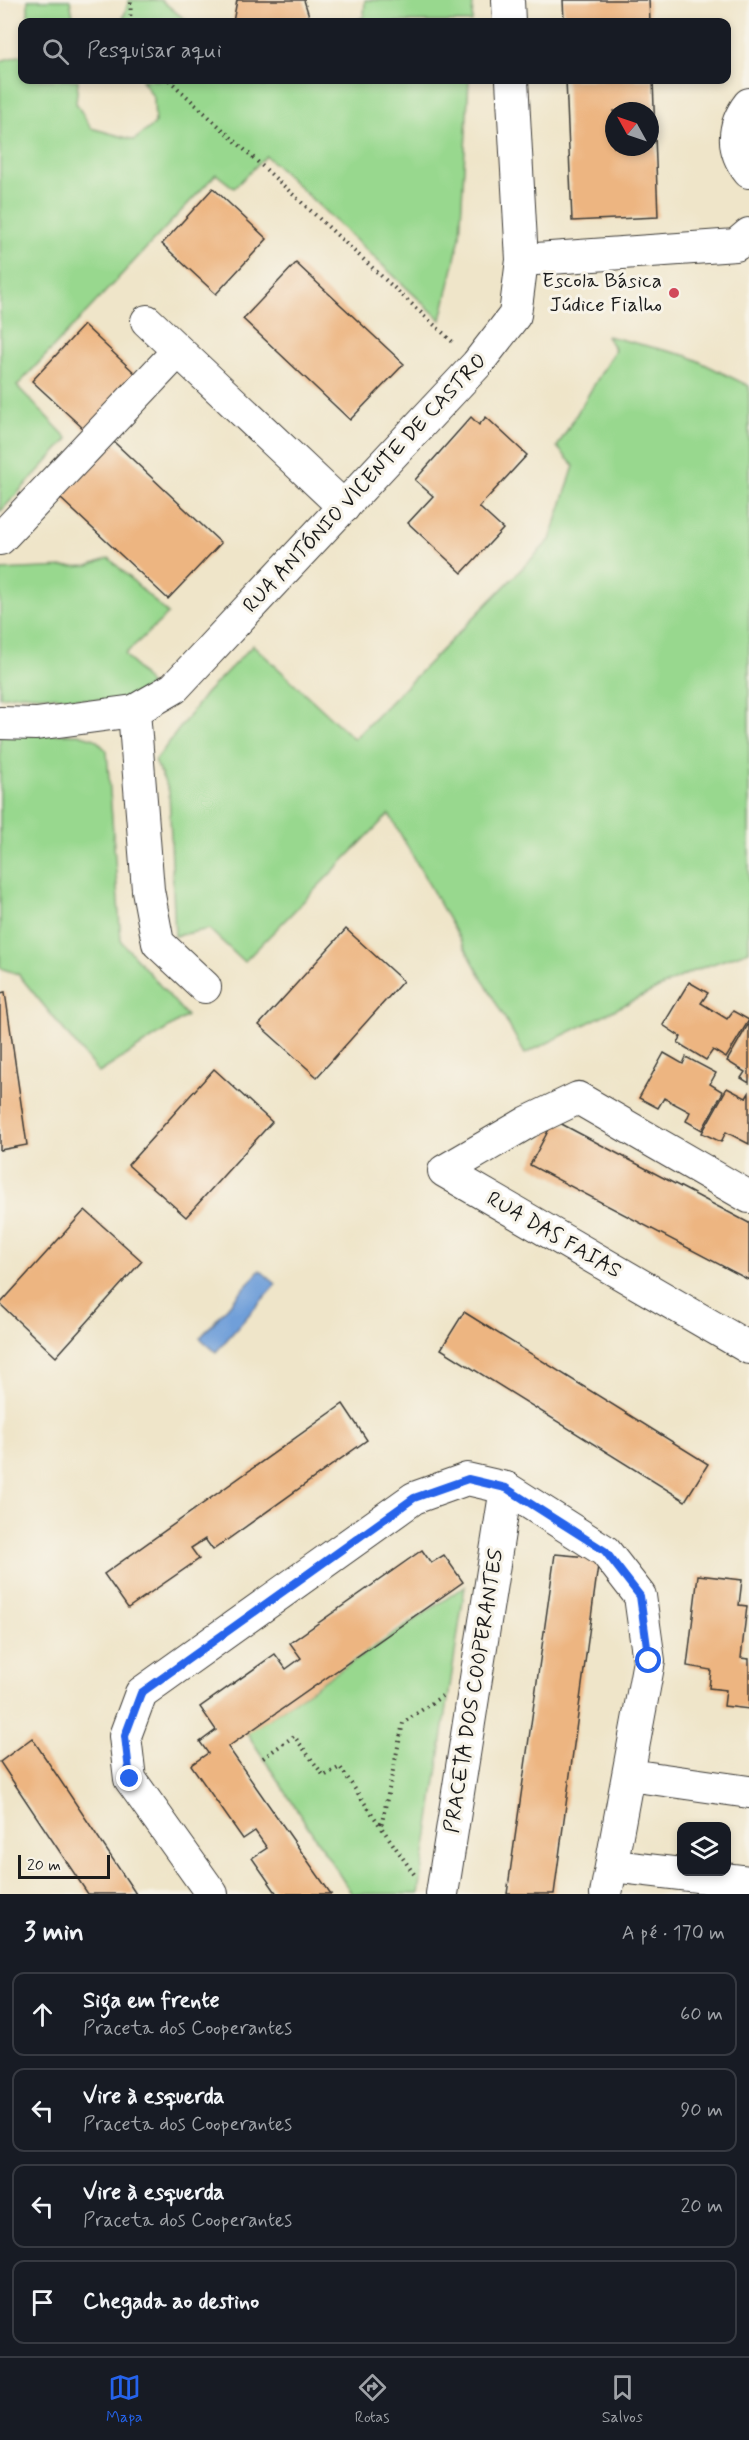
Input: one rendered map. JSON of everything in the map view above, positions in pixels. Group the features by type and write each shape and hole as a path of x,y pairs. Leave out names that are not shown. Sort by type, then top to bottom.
{"street":[{"path":"508,0 509,18"},
{"name":"RUA ANTÓNIO VICENTE DE CASTRO","path":"0,723 36,724 134,711 174,688 477,364 514,315 522,260 512,84"},
{"path":"749,104 740,116 735,132 736,148 742,164 749,172"},
{"path":"522,260 736,245 749,234"},
{"path":"147,321 344,507"},
{"path":"0,538 178,351"},
{"path":"134,711 148,890 158,944 205,987"},
{"name":"RUA DAS FAIAS","path":"749,1197 578,1098 528,1122 444,1171 749,1348"},
{"path":"212,1894 130,1779 125,1736 141,1693 414,1498 468,1479 506,1488 605,1551 640,1596 649,1661 609,1880 749,1882"},
{"name":"PRACETA DOS COOPERANTES","path":"431,1887 477,1671 506,1488"},
{"path":"629,1776 749,1792"}],"path":[{"path":"130,0 130,18"},
{"path":"173,84 477,364"},
{"path":"381,1827 403,1723 477,1671"},
{"path":"263,1758 294,1736 324,1776 340,1767 381,1827 431,1887"}],"green space":[{"path":"28,0 70,0 73,18 28,18"},
{"path":"129,0 161,0 183,18 123,18"},
{"path":"365,0 473,0 472,18 361,18 364,16"},
{"path":"18,56 18,84 78,84 76,103 91,128 134,140 155,124 154,98 145,84 262,84 264,86 267,84 469,84 460,237 441,320 266,156 234,188 216,174 17,386 68,439 0,512 0,61"},
{"path":"607,336 688,356 749,386 749,951 693,971 525,1054 389,814 244,962 209,929 175,936 169,791 155,761 205,694 253,645 354,739 550,540 574,466 557,447 615,350"},
{"path":"109,558 168,614 125,654 151,686 118,702 22,694 0,697 0,570 88,566"},
{"path":"78,734 95,739 107,751 121,941 187,1016 99,1073 18,974 0,968 0,735"},
{"path":"465,1586 419,1894 352,1894 247,1733"}],"water":[{"path":"260,1270 276,1284 216,1352 200,1338"}],"building":[{"path":"237,0 304,0 309,16 308,18 234,18"},
{"path":"563,0 649,0 650,18 564,18"},
{"path":"566,84 653,84 654,102 605,102 605,156 656,156 658,217 572,221"},
{"path":"213,188 267,239 216,294 162,244"},
{"path":"296,263 404,364 350,420 243,319"},
{"path":"84,325 138,376 86,431 32,381"},
{"path":"471,417 479,425 486,417 527,455 479,507 503,529 462,573 408,523 433,496 415,480"},
{"path":"114,442 221,543 168,599 60,498"},
{"path":"346,929 403,981 317,1077 259,1025"},
{"path":"689,982 708,993 701,1003 727,1019 733,1011 749,1020 726,1058 713,1050 706,1060 678,1043 681,1037 663,1025"},
{"path":"5,992 27,1145 0,1150 0,993"},
{"path":"749,1023 749,1083 741,1078 745,1072 727,1061"},
{"path":"664,1053 683,1064 686,1057 716,1073 710,1084 723,1092 702,1130 686,1121 690,1112 664,1098 658,1108 639,1098"},
{"path":"214,1069 272,1122 186,1217 128,1165"},
{"path":"727,1088 746,1098 749,1093 749,1144 726,1132 721,1142 702,1133"},
{"path":"554,1120 749,1223 749,1280 530,1165"},
{"path":"85,1210 142,1261 56,1357 0,1304"},
{"path":"464,1312 708,1464 685,1501 441,1349"},
{"path":"343,1404 367,1440 213,1550 205,1539 191,1548 199,1559 128,1608 104,1574"},
{"path":"422,1550 431,1563 444,1555 463,1582 228,1747 331,1894 277,1894 252,1858 267,1848 255,1831 243,1839 191,1765 208,1753 200,1742 216,1730 200,1707 275,1654 286,1669 301,1658 290,1643"},
{"path":"555,1554 599,1558 554,1894 507,1894"},
{"path":"698,1575 742,1580 739,1605 747,1606 741,1658 749,1659 749,1709 724,1706 726,1690 709,1688 711,1670 687,1666"},
{"path":"32,1738 136,1894 88,1894 0,1762"}],"place":[{"name":"Escola Básica Júdice Fialho","path":"674,293"}],"route":[{"path":"130,1779 125,1736 141,1693 414,1498 468,1479 506,1488 605,1551 640,1596 649,1661"}]}
